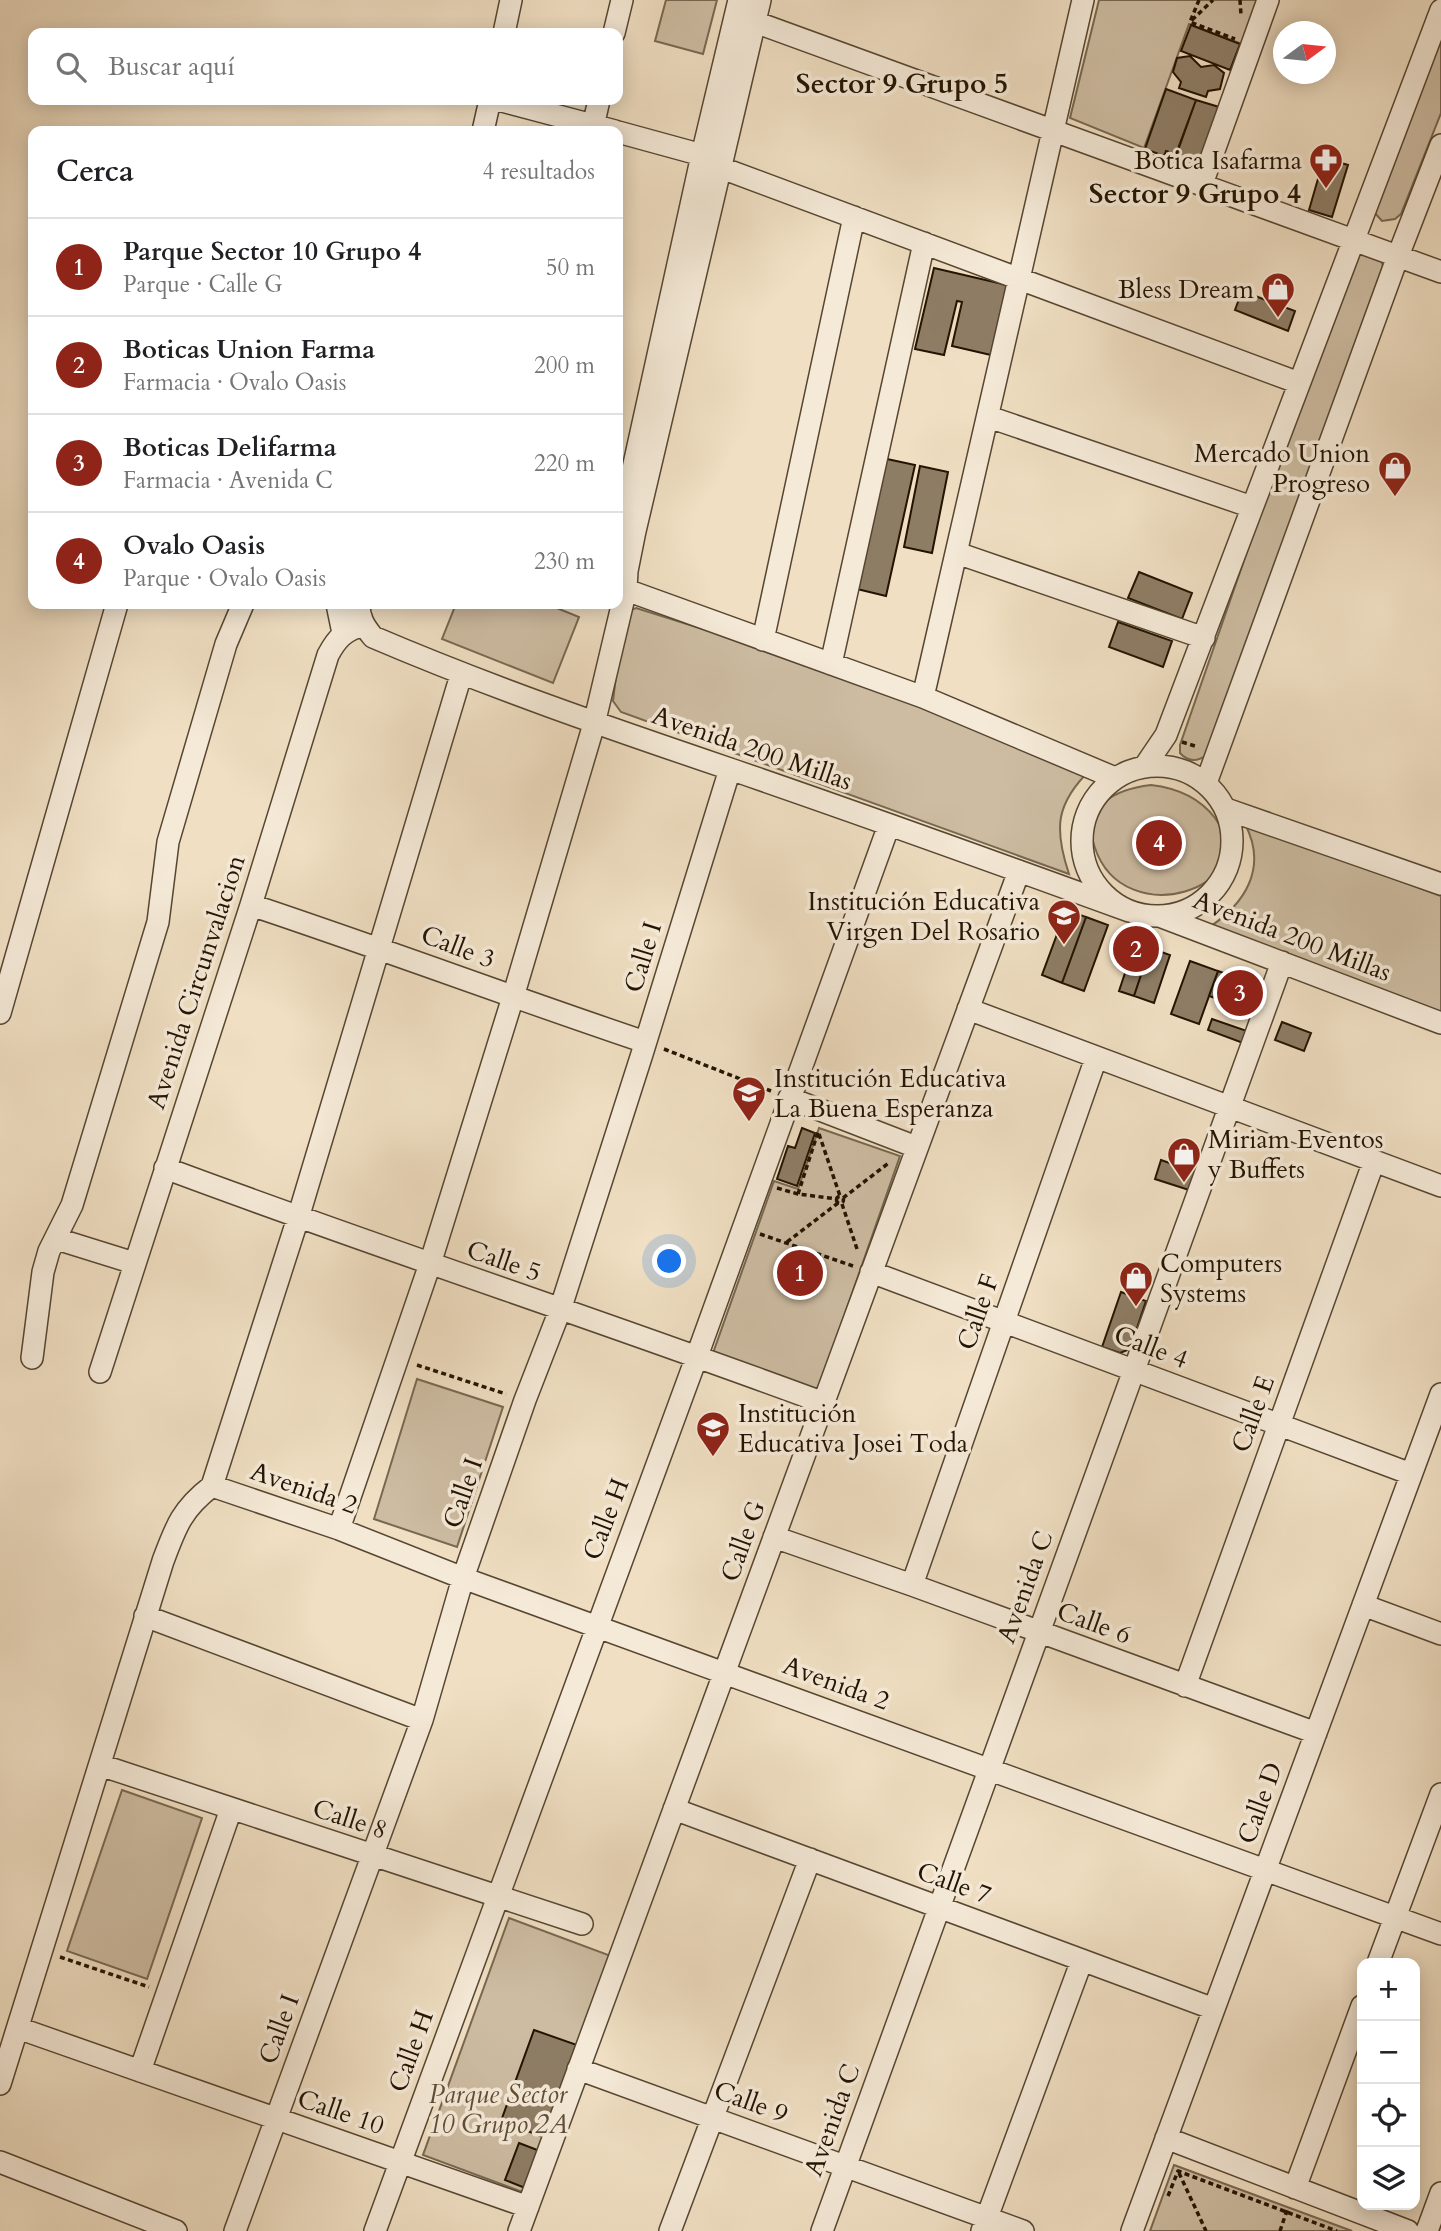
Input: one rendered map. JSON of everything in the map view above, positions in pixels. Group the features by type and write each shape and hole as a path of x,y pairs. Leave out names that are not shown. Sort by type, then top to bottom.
{"street":[{"path":"505,28 512,0"},
{"path":"615,28 622,0"},
{"path":"623,579 627,571 743,13 760,0"},
{"path":"923,697 1083,0"},
{"path":"1202,184 1268,0"},
{"path":"1146,766 1166,735 1441,10"},
{"path":"743,13 1054,131 1441,272"},
{"path":"484,126 489,105"},
{"path":"515,105 586,126"},
{"path":"593,126 598,105"},
{"path":"623,134 711,161 1299,383"},
{"path":"1206,783 1441,145"},
{"path":"623,517 711,161"},
{"path":"763,640 854,217"},
{"path":"831,664 923,243"},
{"path":"989,416 1252,507"},
{"path":"957,553 1203,638"},
{"path":"623,584 763,640 923,697 1115,778"},
{"path":"2,1002 116,609"},
{"path":"32,1358 43,1272 49,1251 72,1205 158,922 168,842 226,644 241,609"},
{"path":"338,609 343,633 364,625 359,609"},
{"path":"340,1530 430,1264 513,997 594,724 616,609"},
{"name":"Avenida 200 Millas","path":"364,625 373,637 461,674 594,724 730,769 1129,911"},
{"name":"Avenida Circunvalacion","path":"100,1372 251,905 328,655 343,633"},
{"path":"0,2084 145,1616 176,1525 193,1501 212,1486 298,1218 461,674"},
{"path":"1146,766 1178,768 1206,783 1226,809 1233,841 1226,873 1206,899 1193,908 1162,916 1129,911 1103,893 1093,880 1083,849 1083,832 1093,801 1115,778 1146,766"},
{"name":"Calle I","path":"235,2231 422,1720 463,1578 525,1400 560,1310 730,769"},
{"path":"1226,809 1441,884"},
{"name":"Calle H","path":"375,2231 889,825"},
{"name":"Calle G","path":"519,2231 824,1403 866,1266 916,1147 1019,871"},
{"name":"Calle 3","path":"251,905 379,947 645,1042"},
{"name":"Avenida 200 Millas","path":"1162,916 1441,1023"},
{"name":"Avenida C","path":"822,2231 1282,962"},
{"path":"968,1009 1441,1186"},
{"name":"Calle F","path":"912,1585 1096,1058"},
{"path":"789,1098 822,1122 916,1147"},
{"name":"Calle E","path":"1185,1686 1374,1161"},
{"name":"Calle 5","path":"165,1168 298,1218 697,1356 824,1403"},
{"path":"57,1239 134,1263"},
{"name":"Calle 4","path":"866,1266 1004,1321 1412,1474"},
{"name":"Calle D","path":"1132,2231 1441,1394"},
{"name":"Avenida 2","path":"212,1486 340,1530 463,1578 1441,1934"},
{"name":"Calle 6","path":"774,1537 1315,1733"},
{"path":"1363,1605 1441,1634"},
{"path":"145,1616 422,1720"},
{"name":"Calle 8","path":"100,1765 582,1924"},
{"path":"1380,1958 1441,1794"},
{"path":"140,2071 231,1809"},
{"name":"Calle 7","path":"674,1809 1214,2009"},
{"path":"670,2231 810,1859"},
{"path":"985,2225 1082,1960"},
{"path":"1295,2188 1357,2020"},
{"name":"Calle 10","path":"18,2028 528,2207"},
{"name":"Calle 9","path":"578,2069 845,2166 985,2225 1023,2231"},
{"path":"1165,2141 1408,2231"},
{"path":"0,2162 176,2231"},
{"path":"1427,2231 1441,2193"}],"path":[{"path":"1190,22 1199,0"},
{"path":"1190,22 1213,0"},
{"path":"1190,22 1242,42"},
{"path":"1166,735 1216,754"},
{"path":"645,1042 789,1098"},
{"path":"822,1122 831,1136"},
{"path":"798,1194 822,1122"},
{"path":"822,1122 840,1200 866,1266"},
{"path":"785,1243 895,1158 891,1170"},
{"path":"758,1182 798,1194 840,1200"},
{"path":"741,1228 858,1267 866,1266"},
{"path":"865,1246 866,1266"},
{"path":"398,1359 525,1400"},
{"path":"42,1951 167,1993"},
{"path":"1165,2141 1206,2231"},
{"path":"1178,2171 1337,2231"},
{"path":"1280,2231 1295,2188"}],"green space":[{"path":"666,0 717,0 703,54 655,41"},
{"path":"1099,0 1259,0 1242,44 1189,24 1144,148 1070,118"},
{"path":"1441,34 1441,113 1401,214 1395,219 1382,221 1373,211"},
{"path":"1360,249 1381,259 1383,266 1207,755 1196,760 1189,759 1180,753 1180,745 1283,448"},
{"path":"636,608 744,642 1091,769 1070,794 1061,818 1061,844 1069,874 621,712 613,701 623,620"},
{"path":"454,609 559,609 579,617 553,683 442,639"},
{"path":"1151,785 1170,788 1202,804 1215,818 1226,843 1222,864 1207,881 1185,891 1159,895 1133,889 1111,874 1095,848 1092,821 1104,802 1125,791"},
{"path":"1245,824 1441,896 1441,1013 1208,928 1233,908 1249,884 1254,855 1252,840"},
{"path":"819,1128 900,1156 817,1394 712,1356 774,1181 798,1189"},
{"path":"417,1379 503,1407 457,1547 374,1519"},
{"path":"122,1790 202,1818 147,1979 67,1951"},
{"name":"Parque Sector 10 Grupo 2A","path":"509,1918 611,1956 525,2193 423,2155"},
{"path":"1174,2165 1352,2231 1150,2231"}],"building":[{"path":"1191,25 1240,44 1230,70 1181,51"},
{"path":"1190,56 1201,67 1214,65 1224,73 1220,89 1208,91 1206,97 1179,88 1181,82 1173,72 1177,58"},
{"path":"1166,89 1196,100 1176,154 1166,151 1164,156 1145,149"},
{"path":"1196,100 1219,107 1198,165 1176,156"},
{"path":"1324,158 1348,165 1332,217 1309,210"},
{"path":"934,268 1007,285 991,355 952,346 962,302 957,301 944,355 915,349"},
{"path":"1242,291 1295,311 1288,331 1235,310"},
{"path":"887,459 915,465 886,596 857,589"},
{"path":"920,466 948,472 932,553 904,547"},
{"path":"1139,572 1192,593 1182,619 1128,598"},
{"path":"1118,622 1172,641 1163,667 1109,647"},
{"name":"Institución Educativa Virgen Del Rosario","path":"1066,910 1086,917 1062,983 1042,975"},
{"path":"1086,917 1108,925 1084,991 1062,983"},
{"path":"1135,943 1150,948 1134,996 1119,991"},
{"path":"1150,948 1170,955 1154,1003 1134,996"},
{"path":"1190,961 1218,971 1199,1024 1171,1014"},
{"path":"1218,971 1238,978 1229,1003 1209,996"},
{"path":"1238,978 1251,983 1243,1008 1229,1003"},
{"path":"1212,1019 1247,1031 1243,1043 1208,1030"},
{"path":"1282,1022 1311,1033 1304,1051 1275,1040"},
{"path":"802,1128 815,1133 797,1186 777,1179 788,1146 795,1148"},
{"path":"1161,1160 1195,1172 1189,1190 1155,1179"},
{"path":"1121,1292 1146,1301 1130,1349 1120,1353 1102,1347"},
{"path":"534,2030 577,2045 543,2137 501,2121"},
{"path":"519,2143 540,2151 525,2188 505,2180"}],"place":[{"name":"Botica Isafarma","path":"1326,190"},
{"name":"Bless Dream","path":"1278,319"},
{"name":"Mercado Union Progreso","path":"1395,498"},
{"name":"Ovalo Oasis","path":"1159,843"},
{"name":"Institución Educativa Virgen Del Rosario","path":"1064,946"},
{"name":"Boticas Union Farma","path":"1136,949"},
{"name":"Boticas Delifarma","path":"1240,993"},
{"name":"Institución Educativa La Buena Esperanza","path":"749,1123"},
{"name":"Miriam Eventos y Buffets","path":"1184,1184"},
{"name":"Parque Sector 10 Grupo 4","path":"800,1273"},
{"name":"Computers Systems","path":"1136,1308"},
{"name":"Institución Educativa Josei Toda","path":"713,1458"}],"district":[{"name":"Sector 9 Grupo 5","path":"902,84"},
{"name":"Sector 9 Grupo 4","path":"1195,194"}]}
